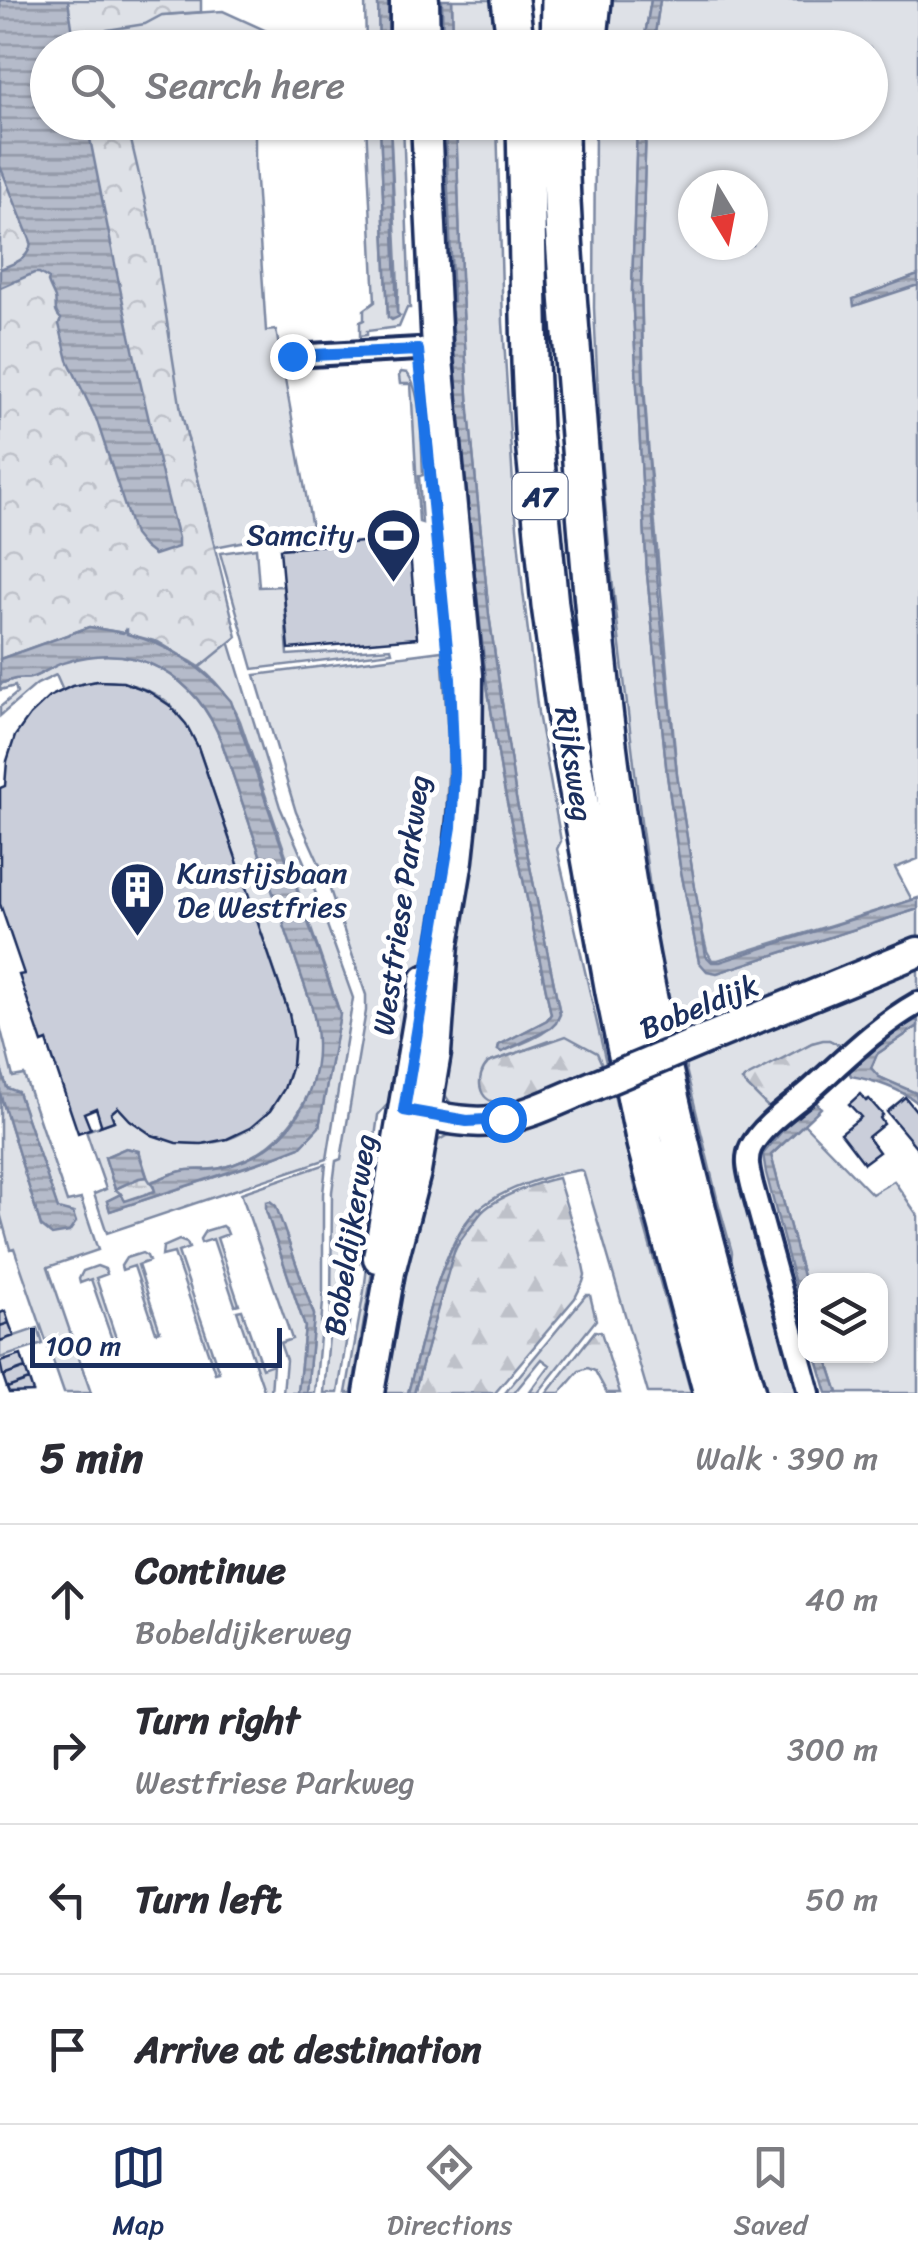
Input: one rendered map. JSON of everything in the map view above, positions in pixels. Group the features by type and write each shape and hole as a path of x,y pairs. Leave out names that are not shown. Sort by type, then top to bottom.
{"highway":[{"path":"510,0 514,30"},
{"path":"526,0 526,30"},
{"path":"559,30 560,0"},
{"path":"590,30 593,0"},
{"name":"Rijksweg","path":"525,140 533,430 550,605 568,734 645,1143 712,1393"},
{"name":"Rijksweg","path":"560,140 592,602 627,881 671,1106 747,1393"},
{"name":"A7","path":"570,311 581,140"}],"street":[{"path":"405,0 405,30"},
{"path":"424,0 425,30"},
{"name":"Westfriese Parkweg","path":"409,140 427,349 454,774 451,827 415,1112"},
{"name":"Westfriese Parkweg","path":"426,140 427,349"},
{"path":"292,356 427,349"},
{"name":"Bobeldijk","path":"415,1112 480,1122 503,1119 918,952"},
{"path":"809,1393 752,1185 748,1154 769,1126 878,1030 918,1003"},
{"name":"Bobeldijkerweg","path":"357,1393 386,1204 415,1112"},
{"name":"Bobeldijkerweg","path":"369,1393 390,1272 416,1172 415,1112"}],"green space":[{"path":"0,0 201,0 201,12 162,15 145,24 107,30 30,30 30,140 131,140 154,239 181,411 237,637 200,667 158,642 127,634 125,630 124,633 89,627 0,659"},
{"path":"101,0 151,0 163,15 223,11 265,30 106,30"},
{"path":"365,0 378,0 379,30 366,30"},
{"path":"452,0 497,0 497,30 453,30"},
{"path":"604,0 651,0 646,30 601,30"},
{"path":"660,0 918,0 918,275 853,300 918,285 918,859 895,868 912,900 718,960 712,960 707,951 677,775 644,385 641,285 645,140 888,140 888,30 656,30"},
{"path":"125,140 255,140 266,331 276,330 312,528 215,547 181,411"},
{"path":"367,140 381,140 388,317 397,314 398,288 391,140 404,140 410,308 399,327 367,331 367,335 360,336 364,310 375,302"},
{"path":"432,140 446,140 453,301 449,311 486,678 502,778 551,1014 547,1020 499,1045 502,1052 543,1033 560,1014 516,798 489,615 469,412 457,140 498,140 503,323 523,591 538,713 561,841 557,849 607,1067 604,1069 552,1040 488,1063 513,1102 569,1082 515,1108 462,1110 451,1104 441,1089 470,806"},
{"path":"595,140 636,140 632,291 647,574 667,775 699,962 717,973 918,909 918,944 677,1039 659,954 611,570 594,308"},
{"path":"401,372 407,373 412,383 419,408 422,523 411,384 400,384"},
{"path":"256,548 259,587 283,586 288,655 391,648 392,652 253,669 220,553"},
{"path":"106,606 185,622 229,641 280,807 307,869 353,998 327,1159 107,1233 94,1194 106,1189 86,1131 114,1121 111,1113 118,1107 140,1127 165,1139 191,1144 217,1142 242,1133 263,1118 280,1096 291,1068 289,1013 198,747 175,711 147,690 119,682 90,683 63,691 56,675 37,684 0,716 0,707 17,693 15,686 0,690 0,684 34,677 66,661 117,656 161,669 197,699 222,743 316,1023 318,1042 311,1085 292,1122 277,1138 242,1161 221,1168 171,1174 153,1181 156,1191 124,1202 121,1194 107,1201 110,1211 300,1147 319,1127 340,1013 240,721 208,675 179,654 127,634 126,630 124,633 89,627 0,659 0,646 77,619 92,608","holes":["126,1148 139,1151 147,1176 115,1189 105,1157"]},
{"path":"442,651 449,750 445,834 400,1106 386,1106 378,1115 338,1393 324,1393 331,1313 332,1192 336,1161 341,1159 366,995 327,881 296,812 255,675"},
{"path":"918,965 918,990 886,1010 843,1047 829,1040 812,1043 743,1081 771,1110 744,1139 738,1162 804,1393 767,1393 731,1263 732,1252 684,1061"},
{"path":"0,1026 13,1077 24,1075 67,1202 81,1199 98,1250 48,1267 91,1393 64,1393 0,1213 0,1093 41,1226 72,1213 58,1210 18,1093 7,1088 0,1066"},
{"path":"918,1026 918,1095 879,1077 871,1068 877,1054"},
{"path":"566,1036 597,1053 604,1069 510,1103 492,1102 483,1093 481,1075 488,1063"},
{"path":"823,1040 843,1047 771,1110 742,1081 812,1043"},
{"path":"613,1090 642,1217 691,1393 648,1393 580,1170 515,1188 491,1200 466,1222 434,1293 408,1393 373,1393 431,1145 446,1136"},
{"path":"389,1115 398,1115 352,1393 346,1393 364,1291"},
{"path":"804,1124 872,1194 894,1181 918,1216 918,1393 838,1393 828,1363 888,1363 888,1273 802,1273 771,1155"},
{"path":"326,1164 323,1302 315,1393 307,1393 314,1315 286,1235 266,1210 305,1327 298,1393 283,1393 286,1360 280,1343 292,1339 241,1193"},
{"path":"147,1177 156,1191 124,1202 115,1189 139,1178"},
{"path":"558,1178 585,1275 575,1298 495,1393 414,1393 451,1260 464,1234 498,1200"},
{"path":"222,1226 228,1234 217,1238 239,1304 235,1305 213,1239 201,1243 200,1239 205,1231"},
{"path":"179,1240 189,1248 178,1252 219,1372 215,1373 174,1253 162,1256 163,1247"},
{"path":"142,1253 149,1261 138,1265 160,1331 156,1332 134,1266 122,1270 121,1266 126,1258"},
{"path":"97,1266 107,1274 96,1278 118,1344 114,1345 91,1279 80,1283 79,1279 83,1271"},
{"path":"586,1295 590,1295 596,1320 538,1393 530,1392 550,1365 542,1359 514,1393 505,1393"},
{"path":"242,1310 262,1368 273,1364 271,1393 265,1393 237,1311"},
{"path":"38,1328 43,1344 0,1358 0,1341"},
{"path":"595,1331 601,1332 620,1393 607,1393 595,1371 588,1368 579,1371 560,1393 547,1393"}],"water":[{"path":"0,0 68,0 72,30 30,30 30,140 90,140 178,547 154,555 134,535 97,421 68,360 49,279 34,273 0,288 0,269 24,257 31,242 0,166"},
{"path":"378,0 388,0 389,30 379,30"},
{"path":"442,0 452,0 453,30 443,30"},
{"path":"651,0 660,0 656,30 646,30"},
{"path":"381,140 391,140 400,316 392,320 388,317"},
{"path":"446,140 457,140 469,412 489,615 516,798 560,1014 551,1028 502,1052 499,1045 547,1020 551,1014 502,778 486,678 460,440 452,312 448,311 453,301"},
{"path":"636,140 645,140 643,381 659,601 677,775 706,956 712,962 720,962 918,898 918,909 717,973 707,971 699,962 667,775 647,574 632,291"},
{"path":"918,275 918,285 854,306 853,299"},
{"path":"89,627 123,633 127,630 127,634 172,651 209,677 231,701 340,1014 319,1127 300,1147 110,1211 107,1201 121,1194 125,1201 155,1191 152,1182 171,1174 221,1168 248,1159 270,1145 303,1107 317,1058 311,1004 222,743 197,699 161,669 117,656 66,662 34,677 0,684 0,659"},
{"path":"918,1019 918,1026 877,1054 871,1068 879,1077 916,1093 918,1103 886,1086 851,1076 849,1071 872,1048"},
{"path":"0,1066 7,1088 18,1092 58,1209 73,1213 76,1222 69,1232 52,1235 41,1226 0,1093"},
{"path":"815,1101 821,1108 771,1155 802,1273 798,1273 798,1295 763,1154 787,1125"},
{"path":"126,1148 138,1151 147,1177 115,1189 105,1157"},
{"path":"266,1202 276,1206 314,1315 307,1393 298,1393 305,1327 266,1210"},
{"path":"478,1208 483,1210 455,1248 414,1393 408,1393 442,1271 464,1226"},
{"path":"818,1363 828,1363 838,1393 827,1393"}],"building":[{"path":"409,538 417,638 289,649 280,549"},
{"name":"Kunstijsbaan De Westfries","path":"97,681 123,682 148,691 169,705 186,724 198,747 289,1014 294,1039 292,1065 284,1089 270,1111 250,1128 227,1139 202,1144 176,1143 152,1135 118,1107 111,1113 114,1121 100,1126 96,1108 84,1113 92,1128 78,1133 47,1041 42,1043 19,975 24,974 0,904 0,788 5,786 7,761 15,736 49,697 72,686"},
{"path":"860,1094 883,1115 880,1118 884,1124 868,1137 879,1152 864,1163 841,1133 861,1117 849,1104"},
{"path":"905,1097 918,1113 918,1149 887,1112"},
{"path":"5,1311 9,1323 0,1326 0,1313"},
{"path":"9,1323 14,1336 0,1341 0,1326"},
{"path":"21,1355 25,1368 3,1376 0,1362"},
{"path":"25,1368 29,1380 7,1388 3,1376"},
{"path":"29,1380 33,1392 9,1393 7,1388"}],"place":[{"name":"Samcity","path":"393,584"},
{"name":"Kunstijsbaan De Westfries","path":"138,939"}],"route":[{"path":"292,356 418,350 450,679 454,774 451,827 404,1110 467,1121 503,1119"}]}
